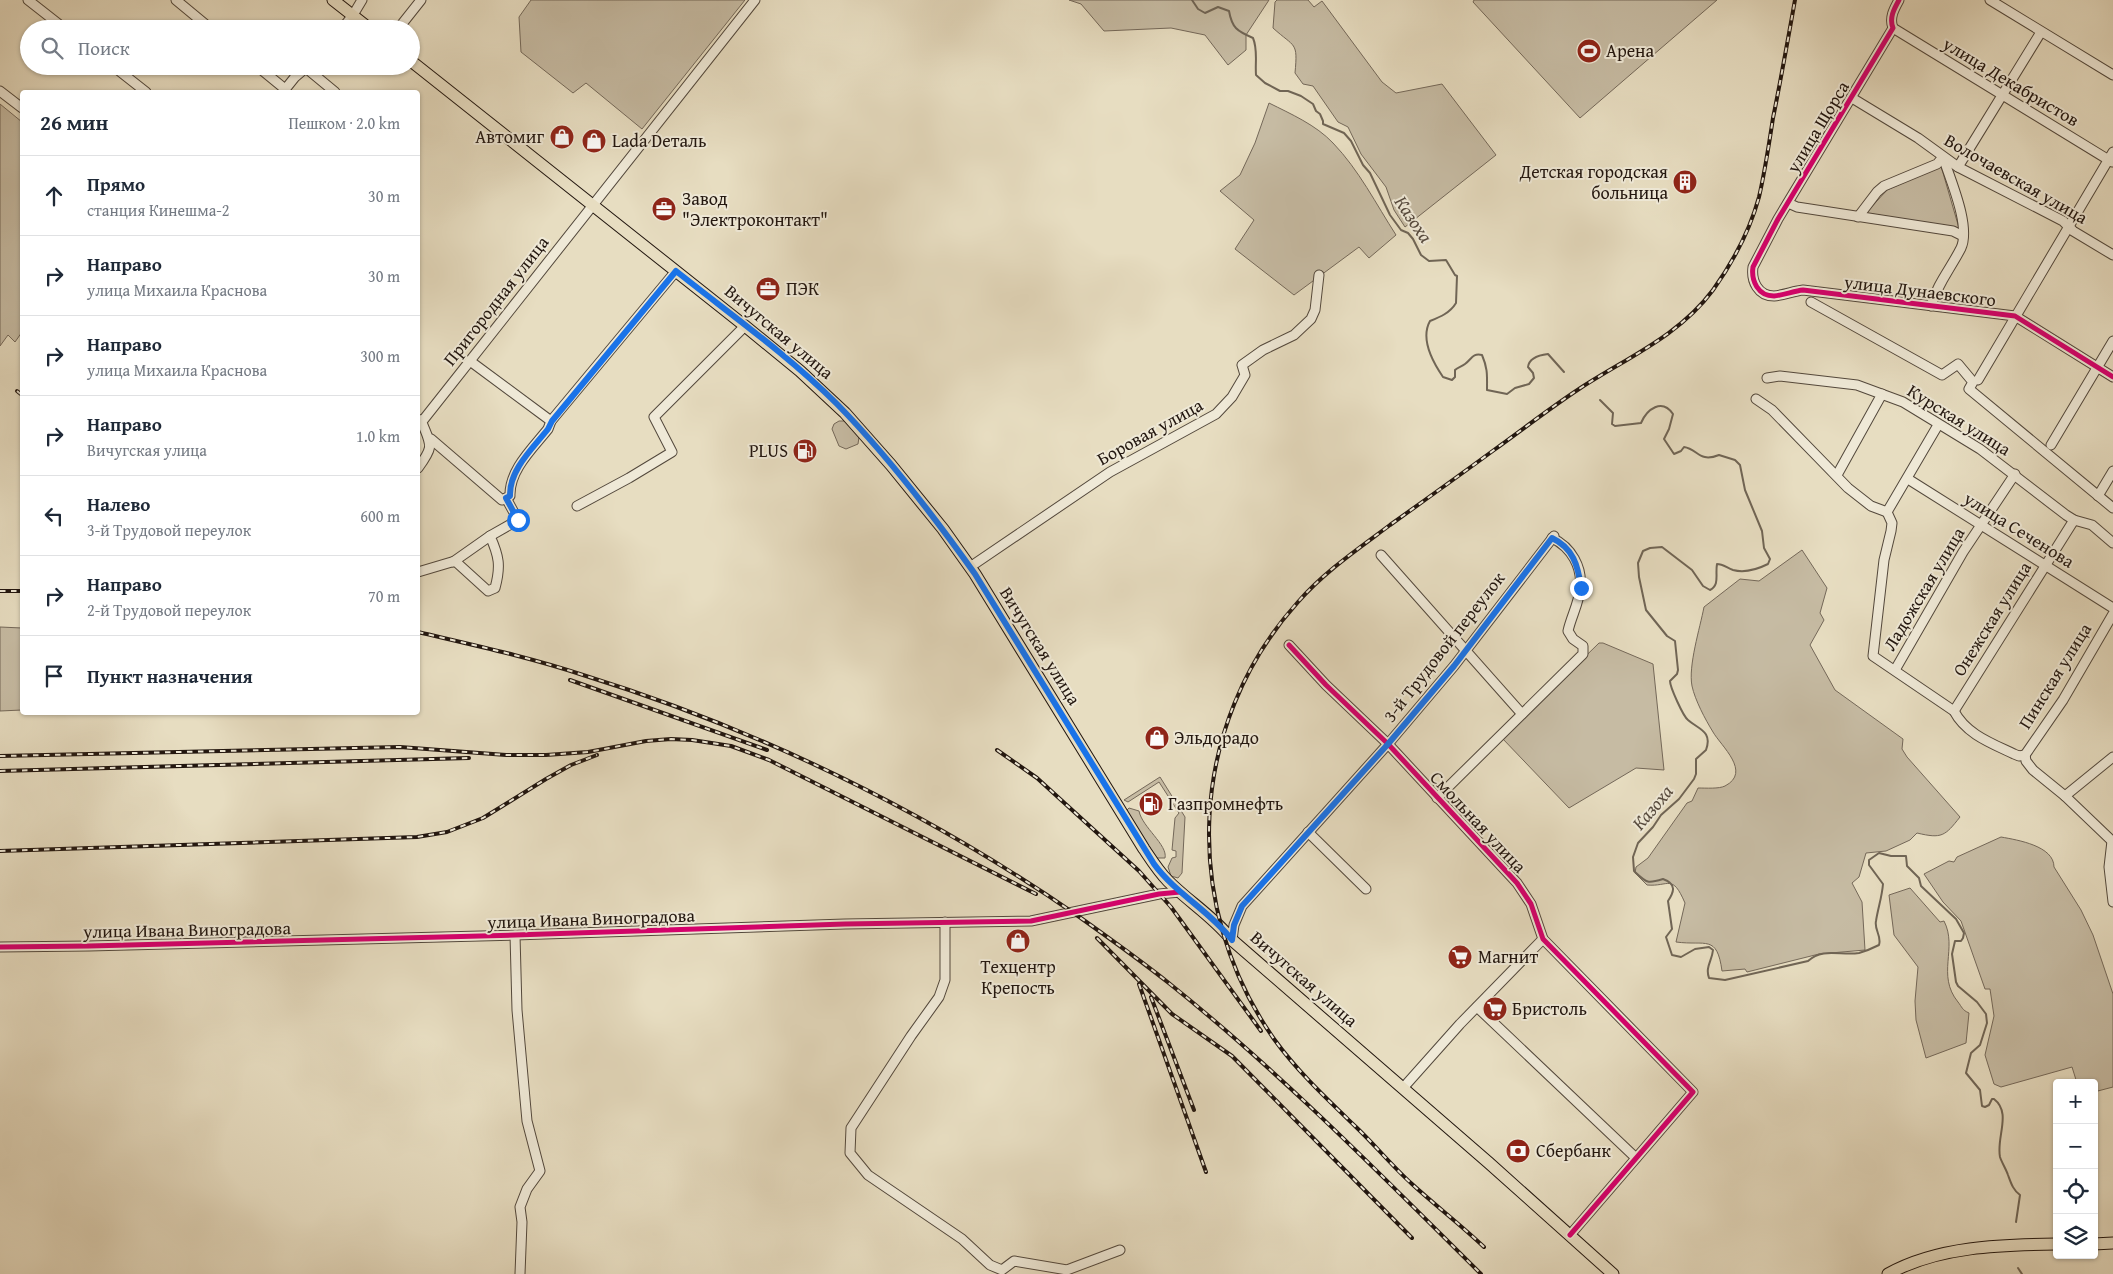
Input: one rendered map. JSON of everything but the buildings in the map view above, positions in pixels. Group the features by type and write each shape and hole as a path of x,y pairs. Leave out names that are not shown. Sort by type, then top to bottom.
{"main road":[{"path":"333,0 359,20"},
{"name":"Вичугская улица","path":"420,68 745,326 841,408 897,472 943,529 970,568 1144,850 1159,871 1180,892 1220,924 1232,940 1404,1088 1613,1274"},
{"path":"2098,1244 2113,1243"},
{"path":"1888,1274 1914,1261 1938,1255 1988,1247 2053,1244"}],"street":[{"path":"28,0 54,20"},
{"path":"176,0 200,20"},
{"path":"349,20 362,0"},
{"path":"405,20 421,0"},
{"name":"Пригородная улица","path":"421,420 470,361 755,0"},
{"name":"улица Щорса","path":"1768,294 1755,286 1752,267 1892,28 1891,23 1894,10 1899,0"},
{"path":"1990,0 2113,75"},
{"name":"улица Декабристов","path":"1892,28 2111,158"},
{"path":"1958,167 2041,32"},
{"path":"124,75 143,90"},
{"path":"267,75 283,90"},
{"path":"285,90 297,75"},
{"path":"316,75 333,90"},
{"path":"0,91 20,106"},
{"name":"Волочаевская улица","path":"1852,98 1918,138 1958,167 2063,221 2113,256"},
{"path":"1858,217 1877,192 1884,186 1937,164 1943,157"},
{"path":"1931,306 1936,289 1961,247 1963,236 1962,217 1943,157"},
{"path":"1978,380 2111,158"},
{"path":"1788,203 1797,207 1953,231 1963,236"},
{"path":"420,571 453,562 490,536 518,520 508,497 513,476 552,421 676,271"},
{"name":"Боровая улица","path":"970,568 1110,472 1216,414 1232,397 1245,375 1242,365 1263,350 1294,335 1312,319 1315,310 1319,275"},
{"name":"улица Дунаевского","path":"1768,294 1774,296 1803,290 2015,316 2113,377"},
{"name":"Курская улица","path":"1811,302 1942,375 1958,364 1973,382 1969,389 2113,508"},
{"path":"577,506 672,452 654,417 745,326"},
{"path":"2051,445 2113,342"},
{"path":"470,361 552,421"},
{"name":"Курская улица","path":"1767,378 1780,376 1857,385 1903,402 1980,449 2074,520 2092,525 2113,543"},
{"path":"1837,475 1882,394"},
{"path":"1756,399 1772,410 1864,502 1887,512 1892,523 1884,560 1873,656 1954,711 1959,720 1976,735 2014,754 2019,756 2025,755 2026,761 2033,770 2065,796 2113,841 2108,867 2113,902"},
{"path":"420,465 430,452 430,444 421,420"},
{"path":"1887,512 1938,425"},
{"path":"431,438 502,500 508,497"},
{"path":"2098,496 2113,471"},
{"name":"Ладожская улица","path":"1895,670 1981,525 2014,474"},
{"name":"улица Сеченова","path":"1908,479 2113,608"},
{"name":"Онежская улица","path":"1954,711 2074,520"},
{"path":"453,562 455,561 488,591 495,588 500,570 497,551 490,536"},
{"name":"3-й Трудовой переулок","path":"1232,940 1234,925 1242,906 1388,744 1466,651 1553,537 1565,545 1576,563 1581,588 1568,631 1570,635 1581,643 1584,650 1583,654 1522,714"},
{"path":"1381,555 1522,714 1437,798"},
{"name":"Пинская улица","path":"2025,755 2063,700 2113,614"},
{"name":"Смольная улица","path":"1289,645 1326,685 1388,744 1526,895 1536,914 1543,939 1693,1092 1636,1158"},
{"path":"2065,796 2113,757"},
{"path":"1308,832 1366,889"},
{"name":"улица Ивана Виноградова","path":"0,947 515,935 845,924 1031,921 1159,894 1180,892"},
{"path":"945,922 945,980 939,997 850,1128 850,1153 868,1175 962,1239 990,1265 1002,1270 1014,1261 1067,1270 1120,1250"},
{"path":"515,935 517,1010 526,1113 540,1171 527,1189 520,1207 522,1222 520,1274"},
{"path":"1404,1088 1476,1007 1543,939"},
{"path":"1476,1007 1636,1158 1570,1235"}],"shaded area":[{"path":"531,0 745,0 642,129 586,83 573,93 521,52 519,17"},
{"path":"1069,0 1269,0 1246,35 1246,50 1228,65 1205,35 1171,28 1104,31 1081,4"},
{"path":"1277,0 1308,0 1314,7 1322,1 1382,82 1396,93 1442,84 1496,155 1405,227 1394,210 1386,187 1361,154 1348,127 1338,122 1313,86 1303,84 1295,73 1295,50 1273,28 1275,2"},
{"name":"Арена","path":"1474,0 1717,0 1580,118 1473,2"},
{"path":"1269,103 1311,125 1333,143 1359,176 1396,235 1369,258 1359,247 1294,295 1235,249 1254,220 1220,191 1240,175 1255,143"},
{"path":"0,104 20,120 20,335 15,342 8,335 0,346"},
{"path":"1941,166 1959,228 1866,213 1887,190"},
{"path":"839,421 845,421 859,437 858,444 846,449 839,446 832,429 834,424"},
{"path":"1802,550 1827,588 1820,613 1824,620 1810,645 1835,690 1903,739 1902,749 1907,757 1960,817 1946,832 1938,836 1917,833 1910,840 1886,851 1866,853 1859,877 1852,883 1862,902 1865,950 1819,954 1747,972 1745,969 1722,971 1717,951 1713,947 1702,943 1676,942 1685,903 1677,888 1669,884 1647,885 1635,873 1636,867 1648,858 1687,803 1692,801 1698,788 1725,786 1733,780 1736,774 1732,759 1713,732 1698,703 1692,686 1693,658 1704,607 1740,579 1759,581"},
{"path":"0,627 20,628 20,710 0,711"},
{"path":"1599,643 1653,664 1664,770 1636,768 1569,808 1502,738"},
{"path":"1160,777 1185,817 1182,873 1178,878 1171,876 1168,867 1172,858 1176,857 1176,851 1172,850 1175,818 1179,813 1159,782 1128,802 1124,800"},
{"path":"1129,808 1139,811 1145,823 1163,847 1165,858 1157,858 1127,814"},
{"path":"2001,837 2034,845 2048,854 2081,910 2093,935 2113,994 2113,1087 2098,1091 2098,1079 2076,1079 2072,1067 2001,1087 1994,1084 1985,1055 1994,1016 1990,989 1985,989 1961,921 1943,902 1924,874 1949,861 1954,862 1957,857"},
{"path":"1910,888 1940,922 1944,921 1949,941 1949,982 1952,992 1963,1010 1969,1013 1966,1043 1926,1058 1916,1020 1915,1001 1918,967 1894,935 1889,895"}],"waterway":[{"name":"Казоха","path":"1192,0 1198,9 1205,13 1218,7 1229,11 1236,28 1253,38 1255,42 1256,75 1265,83 1280,91 1288,91 1301,96 1313,104 1316,111 1320,114 1323,124 1344,133 1351,141 1363,165 1370,173 1390,215 1401,230 1408,233 1413,239 1421,255 1429,261 1446,260 1457,276 1456,303 1448,312 1430,321 1426,335 1429,350 1443,377 1452,380 1455,377 1455,370 1474,356 1479,355 1482,355 1487,372 1487,390 1507,394 1515,388 1529,384 1534,378 1533,373 1528,367 1530,361 1542,355 1548,354 1564,372"},
{"name":"Казоха","path":"1600,400 1613,413 1612,424 1615,426 1641,423 1647,413 1655,407 1660,406 1669,409 1673,414 1664,439 1674,454 1681,451 1684,447 1703,457 1719,455 1735,460 1740,465 1745,490 1762,531 1764,548 1770,559 1768,564 1746,571 1737,571 1717,564 1716,582 1710,590 1703,586 1692,570 1662,547 1643,551 1638,563 1646,610 1667,636 1675,641 1678,670 1677,674 1670,681 1674,695 1688,720 1703,731 1708,739 1706,750 1696,759 1694,779 1679,799 1661,815 1638,843 1633,857 1634,871 1642,878 1650,882 1663,879 1671,883 1673,891 1668,901 1672,929 1666,937 1672,955 1681,957 1695,949 1709,947 1713,950 1708,967 1709,978 1725,980 1808,961 1820,954 1852,954 1872,948 1879,945 1880,942 1876,924 1883,884 1869,865 1869,860 1879,853 1891,856 1906,856 1907,866 1919,878 1921,886 1956,919 1964,933 1961,941 1955,941 1952,954 1956,982 1958,986 1977,1002 1986,1014 1987,1023 1980,1045 1971,1053 1966,1073 1980,1090 1982,1106 1989,1105 1992,1099 1994,1099 2002,1111 2000,1157 2012,1186 2020,1195 2016,1222"},
{"name":"Казоха","path":"2018,1268 2022,1274"}],"railway":[{"path":"1484,1247 1405,1177 1302,1074 1274,1039 1244,987 1223,931 1211,874 1210,816 1217,759 1235,703 1262,650 1308,591 1342,561 1557,404 1668,334 1684,321 1713,290 1740,245 1751,222 1759,197 1795,0"},
{"path":"0,591 20,591"},
{"path":"420,632 563,669 649,697 714,721 840,777 901,808 961,842 1078,916 1147,966 1211,1018 1329,1125 1481,1274"},
{"path":"570,680 767,750"},
{"path":"0,756 400,747 506,755 546,755 588,752 646,741 692,740 731,746 769,760 1036,894"},
{"path":"997,750 1037,778 1139,871 1171,907 1261,1031"},
{"path":"0,851 417,837 447,832 483,818 571,765 597,755"},
{"path":"0,771 469,758"},
{"path":"1097,938 1172,1014 1232,1056 1412,1238"},
{"path":"1139,984 1206,1172"},
{"path":"1151,997 1194,1110"}],"cycle path":[{"path":"1899,0 1892,17 1893,28 1778,219 1753,267 1753,277 1757,287 1760,291 1774,296 1803,290 2015,316 2113,377"},
{"path":"1289,645 1326,685 1388,744 1517,883 1531,904 1543,939 1693,1092 1570,1235"},
{"path":"0,947 515,935 845,924 1031,921 1159,894 1180,892"}],"place":[{"name":"Арена","path":"1589,51"},
{"name":"Автомиг","path":"562,137"},
{"name":"Lada Dеталь","path":"594,141"},
{"name":"Детская городская больница","path":"1685,182"},
{"name":"Завод \"Электроконтакт\"","path":"664,209"},
{"name":"ПЭК","path":"768,289"},
{"name":"PLUS","path":"805,451"},
{"name":"Эльдорадо","path":"1157,738"},
{"name":"Газпромнефть","path":"1151,804"},
{"name":"Техцентр Крепость","path":"1018,941"},
{"name":"Магнит","path":"1460,957"},
{"name":"Бристоль","path":"1495,1009"},
{"name":"Сбербанк","path":"1518,1151"}],"route":[{"path":"518,520 506,498 510,496 513,476 552,421 676,271 827,395 891,465 943,529 975,574 1144,850 1159,871 1185,897 1220,924 1232,940 1234,925 1242,906 1388,744 1454,666 1534,559 1552,538 1565,545 1572,553 1581,588"}]}
